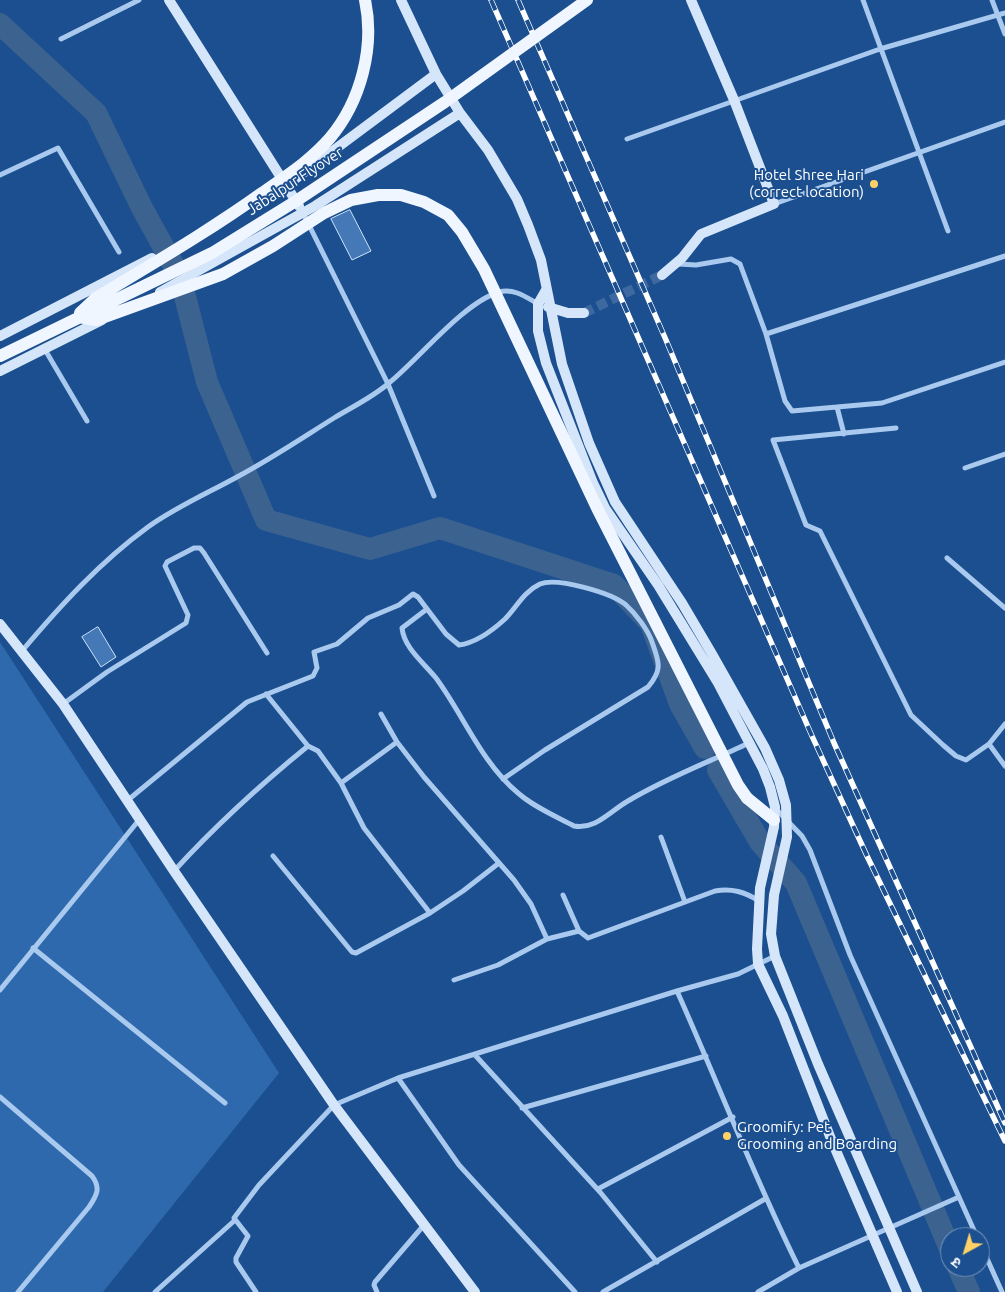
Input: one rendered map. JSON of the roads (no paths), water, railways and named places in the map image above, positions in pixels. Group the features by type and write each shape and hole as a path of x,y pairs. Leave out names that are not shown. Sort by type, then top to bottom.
{"main road":[{"path":"76,318 96,298 232,215 315,155 347,112 360,84 368,52 369,18 365,0"},
{"name":"Jabalpur Flyover","path":"0,356 212,253 296,201 445,102 587,0"},
{"path":"76,318 96,320 223,274 324,213 351,200 378,195 402,196 424,202 448,215 462,232 484,269 601,517 738,785 747,798 774,818"}],"street":[{"path":"61,40 138,0"},
{"path":"169,0 303,213 388,384 434,496"},
{"path":"401,0 436,74 460,113 488,150 517,199 541,260 562,364 589,442 614,502 682,603 765,748 786,805 788,837 774,895 771,934 775,956 916,1292"},
{"path":"691,0 734,100 774,204"},
{"path":"862,0 948,230"},
{"path":"992,0 1005,34"},
{"path":"626,139 880,49 1005,13"},
{"path":"0,336 287,185 436,74"},
{"path":"0,371 188,278 303,213 460,113"},
{"path":"662,275 701,234 774,204 1005,122"},
{"path":"0,175 58,148 119,252"},
{"path":"766,334 1005,256"},
{"path":"675,263 696,265 726,259 736,260 740,264 766,334 788,408 798,411 882,403 1005,362"},
{"path":"546,290 538,304 538,331 546,363 592,483 605,508 658,585 713,675 763,769 774,818 760,888 758,964 783,1016 872,1236 897,1292"},
{"path":"21,652 61,605 113,555 149,526 176,509 256,467 388,384 458,318 488,297 500,292 510,291 552,309 568,313 584,313"},
{"path":"44,348 86,421"},
{"path":"837,407 844,434"},
{"path":"896,428 773,440 806,525 820,531 911,715 956,756 966,760 989,744 1005,724"},
{"path":"965,468 1005,454"},
{"path":"63,704 107,672 186,623 188,615 165,566 167,562 194,548 200,548 204,553 266,653"},
{"path":"947,558 1005,608"},
{"path":"128,800 248,702 313,676 317,668 314,652 337,644 377,613 399,605 413,594 418,597 456,644 466,644 476,640 505,619 525,594 540,584 557,581 611,597 625,604 651,637 660,665 656,678 648,687 545,750 503,779"},
{"path":"427,609 402,628 403,637 438,682 486,759 503,779 519,794 574,826 584,828 594,824 628,801 749,743"},
{"path":"0,624 63,704 174,871 334,1105 475,1292"},
{"path":"266,694 308,746 318,751 341,783 364,828 430,913"},
{"path":"381,714 397,742 424,777 514,880 531,904 547,940"},
{"path":"341,783 397,742"},
{"path":"989,744 1005,766"},
{"path":"174,871 214,827 263,782 308,746"},
{"path":"774,818 787,821 802,836 810,850 850,954 972,1227"},
{"path":"0,990 140,819"},
{"path":"660,837 685,902"},
{"path":"273,856 352,952 360,952 430,913 463,891 499,863"},
{"path":"563,895 579,931 588,938 725,889 744,892 759,901"},
{"path":"454,980 498,965 547,940 579,931"},
{"path":"33,948 225,1103"},
{"path":"155,1292 234,1220 259,1185 334,1105 398,1078 677,991 738,974 775,956"},
{"path":"677,991 733,1117 765,1200 799,1268"},
{"path":"475,1055 598,1189 657,1262"},
{"path":"522,1108 706,1056"},
{"path":"398,1078 459,1164 575,1292"},
{"path":"0,1097 92,1176 98,1185 98,1194 89,1207 18,1292"},
{"path":"598,1189 733,1117"},
{"path":"758,1292 799,1268 959,1198"},
{"path":"603,1292 765,1200"},
{"path":"234,1220 248,1236 236,1258 236,1262 256,1292"},
{"path":"377,1292 374,1285 375,1282 424,1225"},
{"path":"990,1265 1002,1292"}],"waterway":[{"path":"0,24 96,113 142,208 180,277 207,382 266,520 370,549 440,528 614,585 651,624 680,704 705,748"},
{"path":"718,770 760,842 796,883 941,1227"},
{"path":"962,1277 969,1292"}],"tunnel":[{"path":"584,313 662,275"}],"railway":[{"path":"491,0 812,736 867,856 1005,1141"},
{"path":"518,0 666,340 834,743 1005,1123"}],"place":[{"name":"Hotel Shree Hari (correct location)","path":"874,184"},
{"name":"Groomify: Pet Grooming and Boarding","path":"727,1136"}]}
